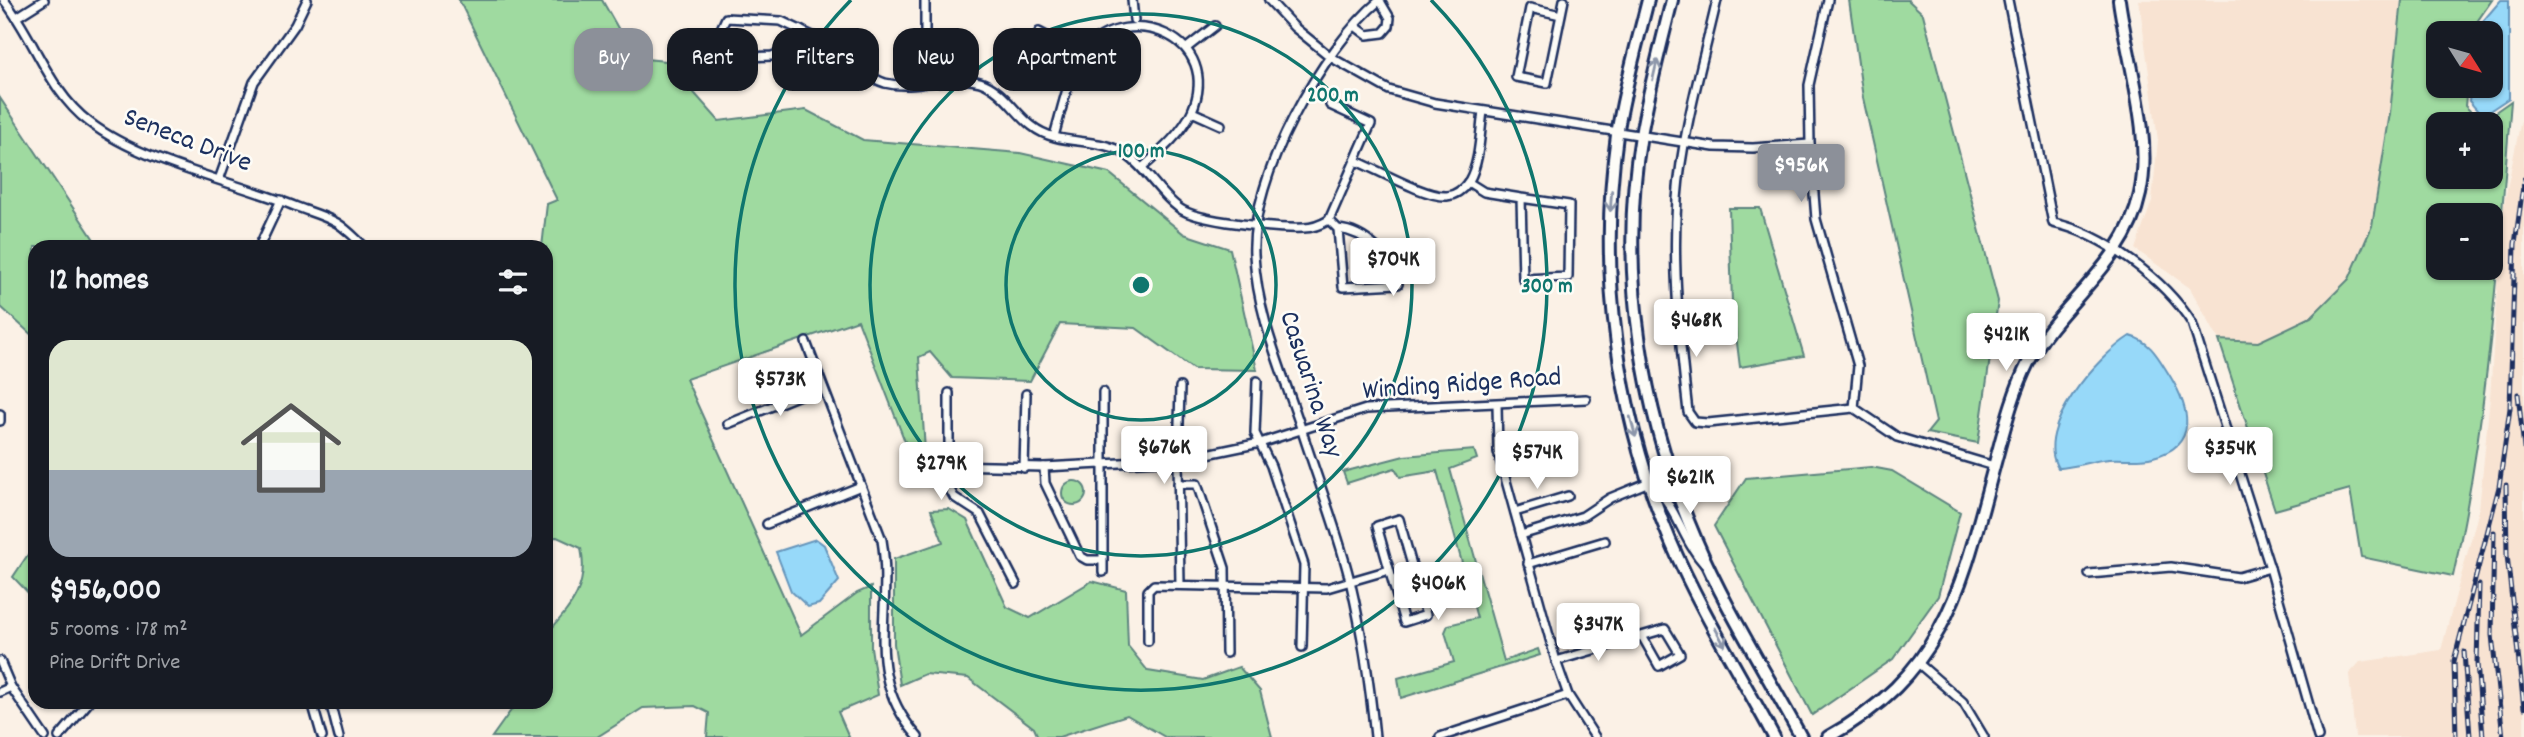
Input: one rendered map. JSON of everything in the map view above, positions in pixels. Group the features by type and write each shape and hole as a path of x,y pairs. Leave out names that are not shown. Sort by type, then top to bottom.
{"street":[{"name":"Seneca Drive","path":"4,0 17,17 52,82 89,122 110,137 153,156 220,177 337,223 357,240"},
{"path":"17,17 44,0"},
{"path":"220,177 254,82 295,25 307,0"},
{"path":"925,0 925,28"},
{"path":"1132,0 1134,20"},
{"path":"1269,0 1294,27 1332,58 1389,90 1435,103 1618,134 1684,142 1753,148 1810,144"},
{"path":"1354,26 1367,35 1382,33 1389,26 1390,18 1388,10 1380,0"},
{"name":"Casuarina Way","path":"1375,737 1367,660 1350,583 1264,319 1254,253 1256,225 1264,187 1276,151 1354,26 1380,0"},
{"path":"1561,15 1530,8 1516,77 1547,83 1561,15 1564,0"},
{"path":"1648,0 1618,134 1610,224 1614,323 1628,406 1649,482 1677,553 1774,737"},
{"path":"1672,0 1641,136 1633,263 1643,367 1665,455 1680,500 1712,572 1801,737"},
{"path":"1717,0 1684,142 1677,198 1674,271 1688,412 1695,422 1708,423 1854,408 1898,438 1994,466"},
{"path":"1828,0 1809,85 1810,144 1816,219 1858,366 1854,408"},
{"path":"2008,0 2053,223 2085,233 2117,252 2170,293 2192,323 2270,568 2318,737"},
{"path":"1828,737 1882,701 1918,663 1941,628 1961,585 2009,411 2029,362 2059,317 2117,252 2126,236 2138,204 2144,162 2119,0"},
{"path":"726,18 780,21 800,30 792,48 772,56 746,57 720,31 726,18"},
{"path":"1109,28 1134,20 1155,24 1175,34 1188,47 1196,69 1198,90 1192,112 1172,140 1143,167"},
{"path":"1188,47 1215,26"},
{"path":"979,82 1000,94 1034,128 1054,136 1098,143 1119,151 1143,167 1166,197 1182,211 1256,225 1306,229 1329,220 1371,124 1330,105"},
{"path":"1054,136 1069,91"},
{"path":"1356,161 1445,197 1457,193 1468,182 1474,167 1483,111"},
{"path":"1192,112 1221,125"},
{"path":"1468,182 1484,192 1569,205 1568,277 1523,279 1521,198"},
{"path":"262,240 281,200"},
{"path":"1329,220 1338,229 1343,287 1398,284 1396,273 1364,237 1351,230 1338,229"},
{"path":"806,342 882,540 885,556 883,654 886,678 892,700 918,737"},
{"path":"1257,381 1255,433 1271,466 1304,565 1302,647"},
{"path":"728,424 822,386"},
{"path":"1180,387 1180,585"},
{"path":"1103,392 1103,572"},
{"path":"949,393 947,481 954,496 981,514 1016,584"},
{"path":"1024,468 1026,394"},
{"name":"Winding Ridge Road","path":"947,466 1024,468 1178,460 1259,443 1366,409 1586,399"},
{"path":"1497,404 1498,452 1556,661 1568,695 1595,737"},
{"path":"0,414 0,421"},
{"path":"1044,467 1045,483 1080,556 1087,560 1102,560"},
{"path":"1521,535 1583,516 1610,498 1649,482"},
{"path":"1649,482 1668,500 1686,540 1712,572"},
{"path":"1178,484 1197,484 1225,568 1226,653"},
{"path":"767,524 861,486"},
{"path":"1515,512 1568,496"},
{"path":"1399,519 1426,615 1404,622 1389,570 1377,526 1399,519"},
{"path":"1528,564 1605,541"},
{"path":"2089,574 2182,567 2238,577 2270,568"},
{"path":"1148,641 1148,591 1154,585 1226,584 1327,588 1389,570"},
{"path":"1556,661 1665,629 1680,653 1660,666 1642,636"},
{"path":"0,661 11,687 45,737"},
{"path":"1918,663 1963,702 1984,737"},
{"path":"0,692 11,687"},
{"path":"1440,737 1568,695"},
{"path":"59,737 83,709"},
{"path":"315,709 321,737"},
{"path":"332,709 339,737"}],"shaded area":[{"path":"2139,0 2401,0 2390,113 2372,226 2348,279 2311,317 2258,342 2219,340 2190,288 2135,249 2152,201 2158,140"},
{"path":"2521,120 2524,142 2524,737 2355,737 2349,674 2360,662 2441,650 2479,510 2498,280 2503,280 2503,209"}],"green space":[{"path":"459,0 602,0 618,28 574,28 574,91 653,91 653,60 666,61 667,91 692,91 719,121 806,110 863,140 1020,153 1109,173 1184,234 1230,249 1257,370 1193,369 1136,328 1060,324 1030,381 952,378 930,352 919,357 925,451 909,452 858,320 686,379 801,635 857,593 871,587 871,647 878,695 838,712 849,737 707,737 709,713 695,706 643,708 597,737 492,737 512,709 553,709 553,627 576,596 582,574 581,548 553,537 553,240 543,240 547,204 557,200"},
{"path":"1849,0 1908,0 1923,14 1998,301 1978,443 1927,433 1936,422 1863,98"},
{"path":"2402,0 2492,0 2477,21 2426,21 2426,98 2466,98 2465,106 2471,112 2426,112 2426,189 2503,189 2503,112 2495,112 2511,101 2502,203 2426,203 2426,280 2496,280 2475,458 2453,576 2361,557 2350,489 2275,510 2219,340 2258,342 2311,317 2349,279 2372,226 2390,113"},
{"path":"0,98 94,240 28,240 28,332 0,306"},
{"path":"1729,208 1760,208 1804,356 1740,367 1732,303"},
{"path":"1474,450 1477,459 1450,469 1504,661 1538,649 1540,655 1401,698 1398,678 1454,662 1445,632 1448,625 1477,618 1437,471 1400,477 1395,468 1347,483 1343,472 1404,456"},
{"path":"1871,467 1892,471 1960,512 1938,596 1893,659 1812,715 1714,526 1746,478"},
{"path":"1074,481 1083,484 1086,493 1083,502 1074,505 1065,502 1062,493 1065,484"},
{"path":"949,509 967,520 1007,607 1030,618 1092,581 1126,590 1128,646 1148,671 1203,680 1239,667 1260,691 1272,737 1165,737 1127,715 1059,737 1038,737 1034,728 968,678 925,674 900,685 894,644 894,559 943,542 931,510"},
{"path":"28,554 28,593 13,577"}],"water":[{"path":"2501,0 2509,0 2509,98 2488,112 2479,112 2469,98 2503,98 2503,21 2483,21"},
{"path":"2130,336 2144,342 2154,352 2177,388 2185,412 2184,435 2168,452 2153,457 2103,460 2058,468 2053,452 2054,434 2061,414 2087,376"},
{"path":"816,539 824,545 839,581 819,604 808,607 791,591 776,552"}],"railway":[{"path":"2456,737 2454,661 2499,487 2510,408 2515,244 2524,179"},
{"path":"2518,394 2524,448"},
{"path":"2506,485 2507,555 2524,708"},
{"path":"2494,532 2492,635 2503,737"},
{"path":"2479,585 2477,663 2483,737"},
{"path":"2464,652 2470,737"}]}
